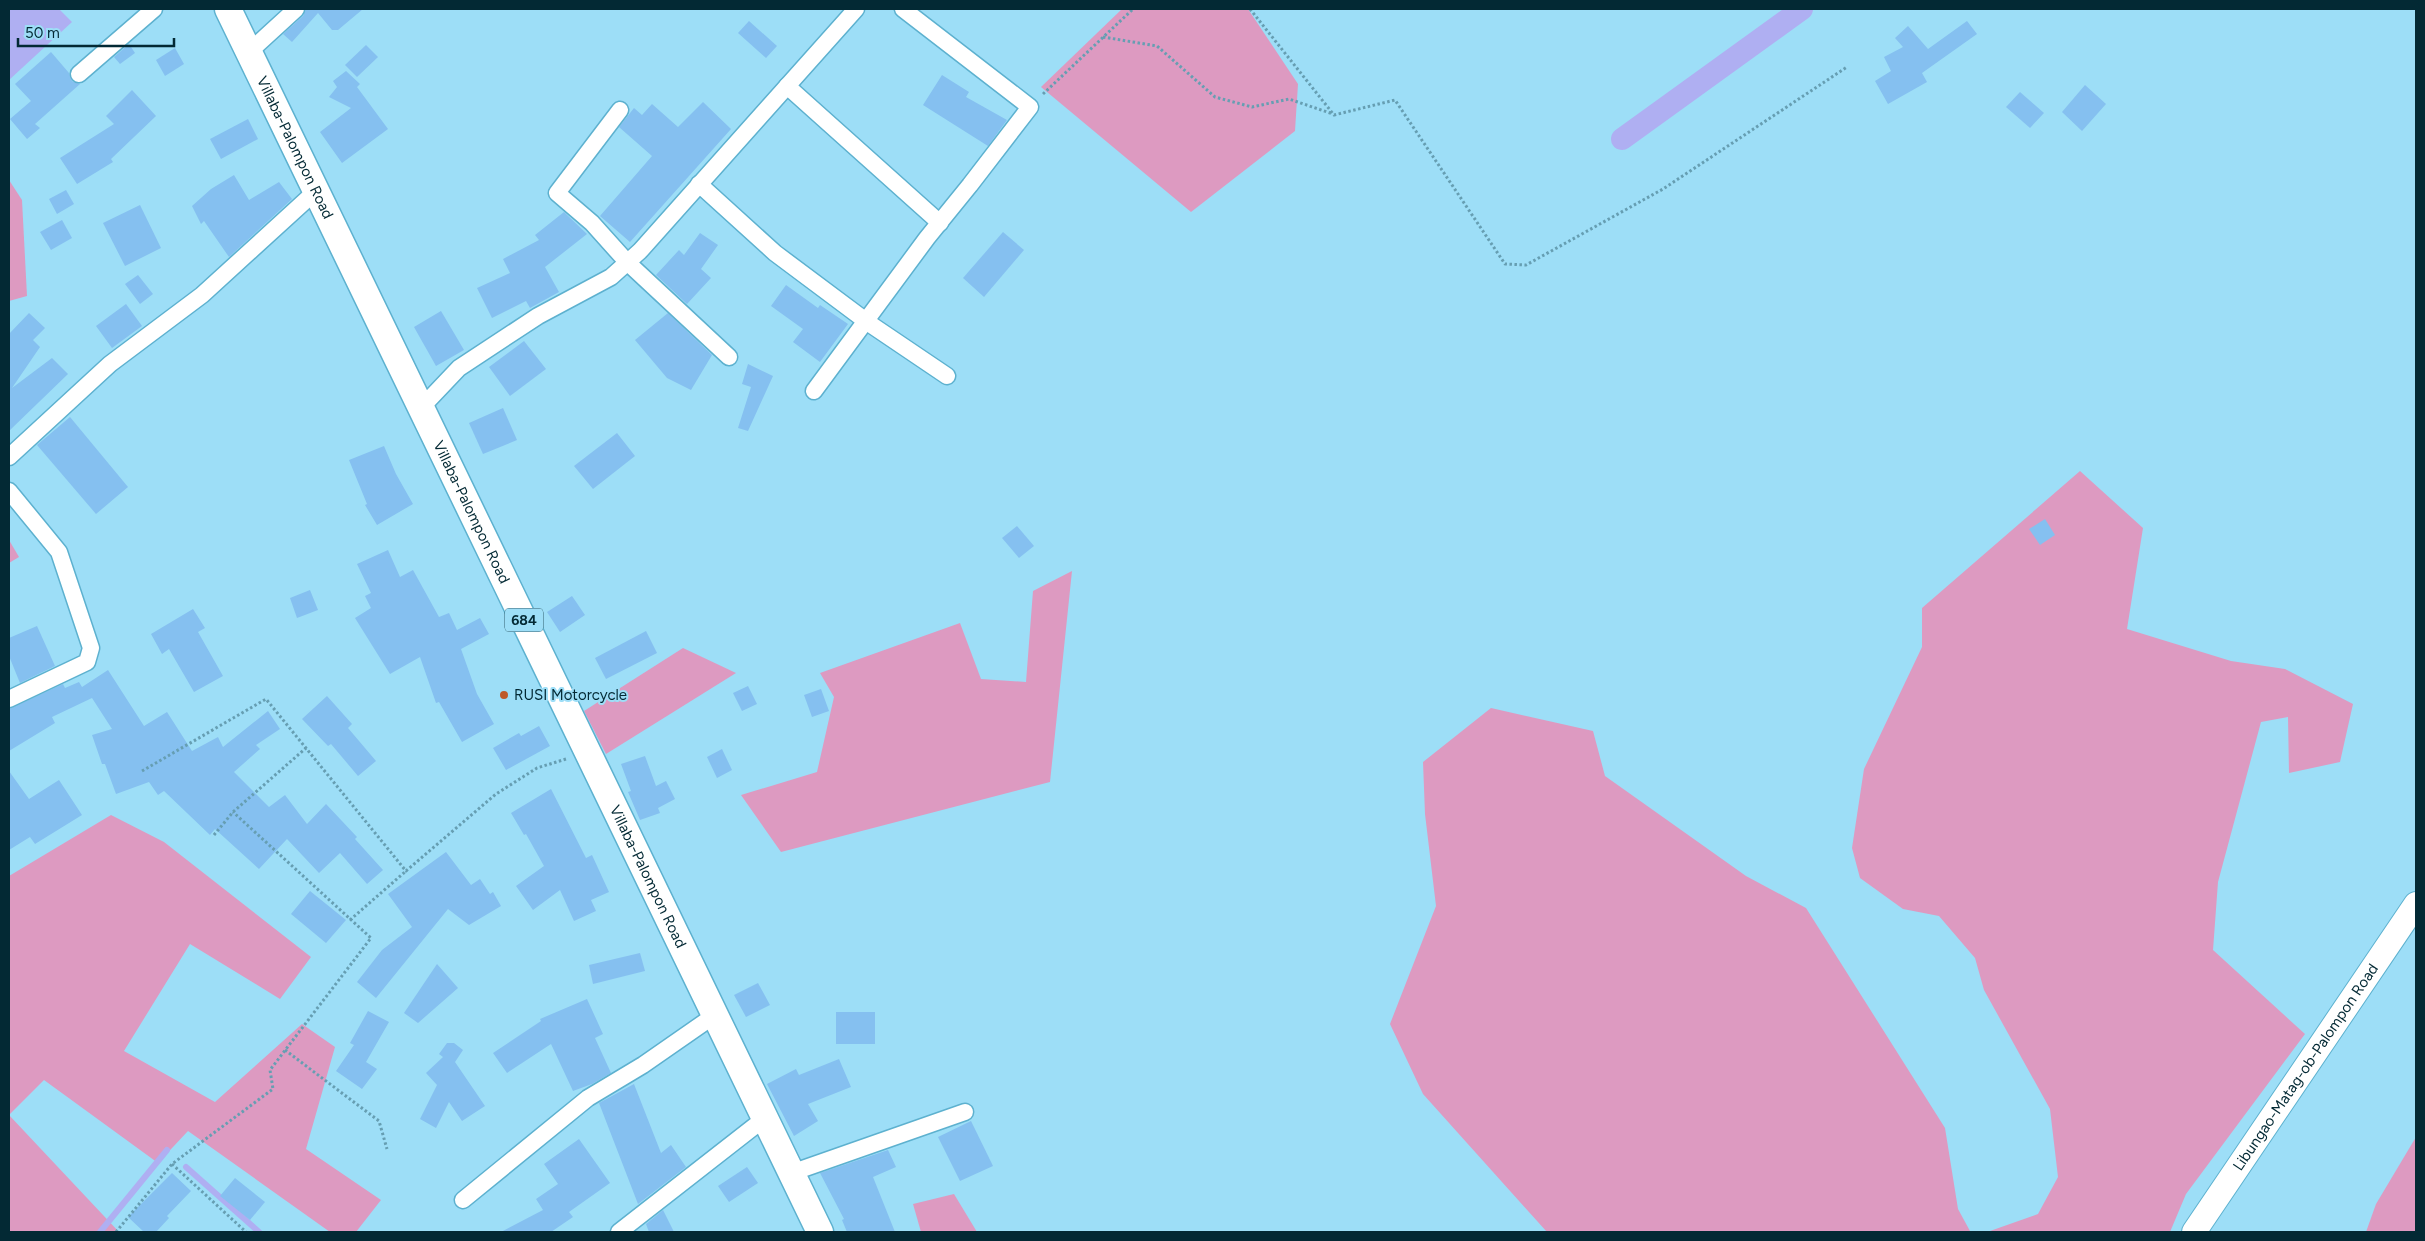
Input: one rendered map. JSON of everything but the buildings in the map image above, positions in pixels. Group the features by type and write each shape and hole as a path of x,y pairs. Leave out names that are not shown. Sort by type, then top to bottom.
{"main road":[{"name":"Villaba-Palompon Road","path":"228,9 820,1232"},
{"name":"Libungao-Matag-ob-Palompon Road","path":"2194,1232 2416,904"}],"street":[{"path":"79,74 154,9"},
{"path":"249,52 296,9"},
{"path":"421,408 459,368 538,316 611,277 699,184 856,9"},
{"path":"814,391 1030,107 903,9"},
{"path":"787,86 940,223"},
{"path":"620,110 557,193 592,223 627,262 729,357"},
{"path":"699,184 776,253 866,321 947,376"},
{"path":"9,457 110,364 202,295 316,191"},
{"path":"9,491 59,552 91,648 87,662 9,699"},
{"path":"463,1200 588,1098 643,1065 715,1016"},
{"path":"791,1173 965,1112"},
{"path":"619,1232 764,1118"}],"path":[{"path":"1030,107 1133,9"},
{"path":"1250,9 1334,114"},
{"path":"1103,37 1157,46 1215,96 1252,107 1289,99 1334,114 1395,100 1505,264 1526,265 1663,189 1848,67"},
{"path":"142,771 266,699 406,871"},
{"path":"214,835 233,812 306,748"},
{"path":"350,920 496,794 537,768 588,753"},
{"path":"116,1232 172,1164 274,1090 270,1070 371,938 233,812"},
{"path":"285,1050 379,1121 387,1149"},
{"path":"172,1164 246,1232"}],"shaded area":[{"path":"1122,9 1248,9 1298,84 1295,131 1191,212 1041,87"},
{"path":"9,180 22,200 27,296 9,301"},
{"path":"2080,471 2143,528 2127,629 2231,661 2285,669 2353,704 2340,762 2289,773 2288,717 2261,722 2218,882 2213,950 2305,1034 2186,1194 2170,1232 1547,1232 1423,1094 1390,1024 1436,906 1425,814 1423,762 1491,708 1593,731 1605,776 1746,876 1806,908 1945,1128 1958,1209 1970,1231 1990,1231 2038,1214 2058,1177 2050,1109 1984,990 1975,958 1939,916 1903,909 1860,878 1852,848 1864,769 1922,647 1922,608"},
{"path":"9,540 19,557 9,563"},
{"path":"1072,571 1050,782 781,852 741,795 817,772 834,697 820,673 960,623 981,679 1026,682 1033,591"},
{"path":"683,648 736,673 606,754 584,711"},
{"path":"111,815 164,842 311,957 280,999 190,944 124,1051 215,1102 302,1024 335,1047 306,1149 381,1200 356,1232 330,1232 188,1131 158,1163 44,1080 9,1115 9,876"},
{"path":"9,1115 119,1232 9,1232"},
{"path":"2416,1137 2416,1232 2366,1232 2376,1204"},
{"path":"954,1194 977,1232 921,1232 913,1204"}],"water":[{"path":"9,9 59,9 72,22 9,80"}],"waterway":[{"path":"1622,139 1802,9"},
{"path":"100,1232 167,1150"},
{"path":"186,1167 259,1232"}],"place":[{"name":"RUSI Motorcycle","path":"504,695"}]}
